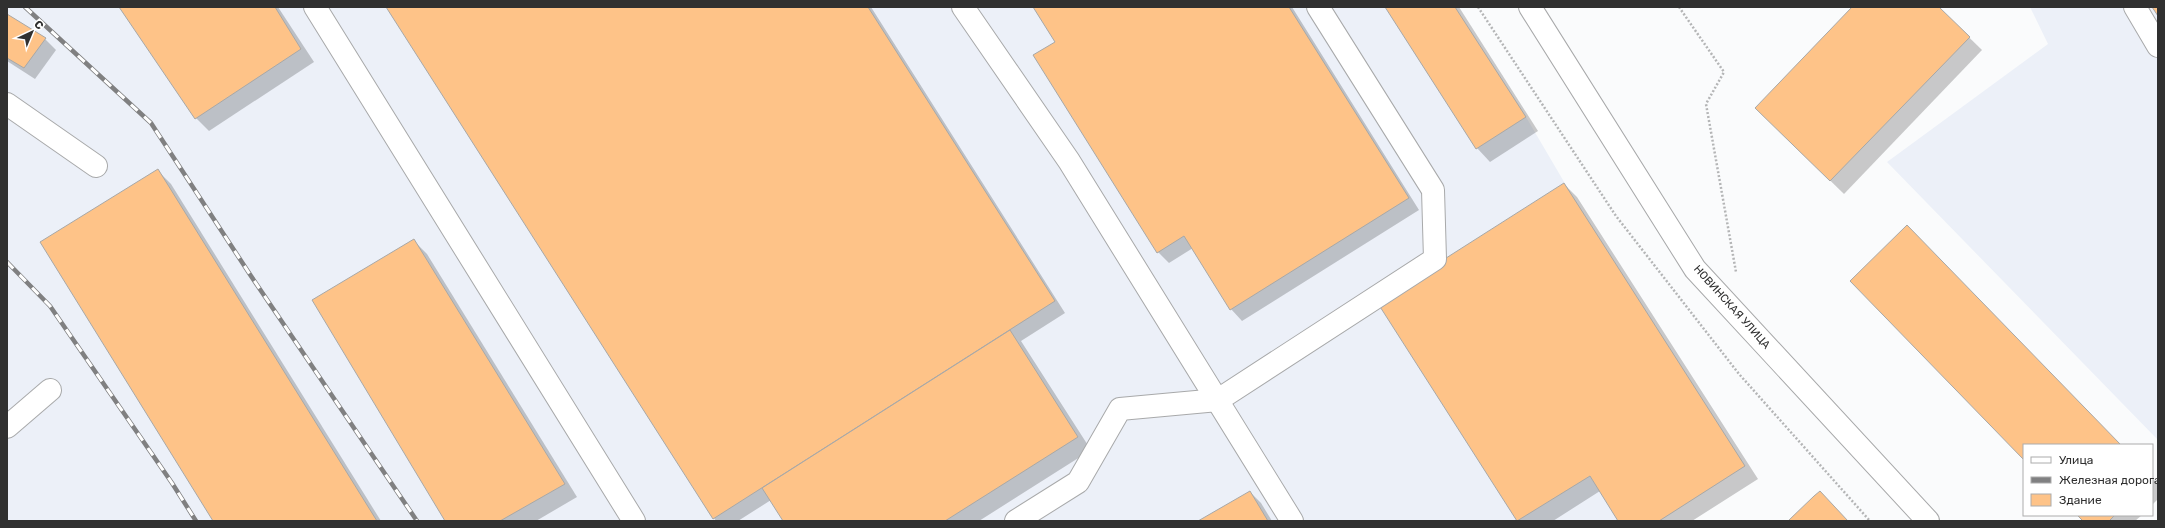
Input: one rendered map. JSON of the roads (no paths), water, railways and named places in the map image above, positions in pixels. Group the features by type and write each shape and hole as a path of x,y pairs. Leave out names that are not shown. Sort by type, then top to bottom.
{"main road":[{"path":"315,7 634,521"},
{"path":"963,7 1069,161 1292,521"},
{"path":"1016,521 1078,482 1120,409 1218,400 1435,259 1433,190 1318,7"},
{"name":"НОВИНСКАЯ УЛИЦА","path":"1530,7 1695,269 1928,521"},
{"path":"2135,7 2158,46"},
{"path":"7,104 96,166"},
{"path":"7,427 50,390"}],"railway":[{"path":"25,7 151,123 251,276 417,521"},
{"path":"7,262 50,306 172,483 196,521"}]}
